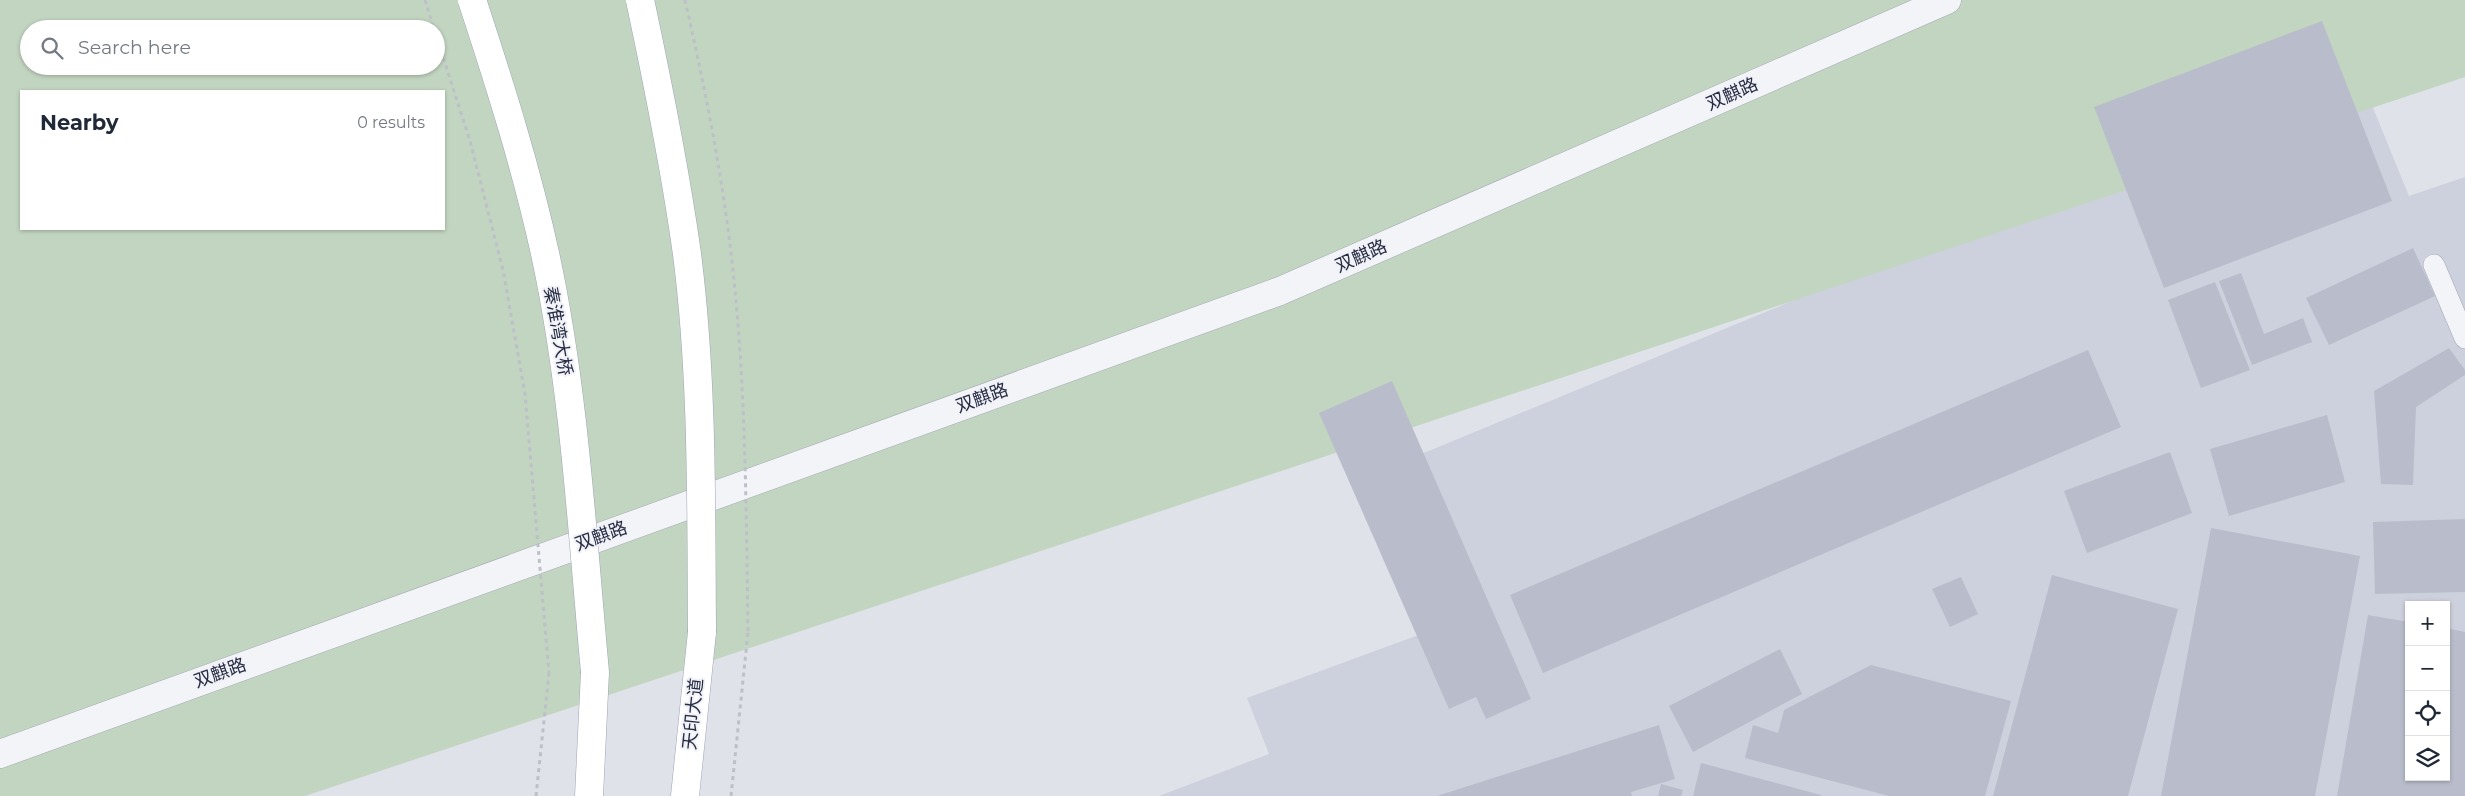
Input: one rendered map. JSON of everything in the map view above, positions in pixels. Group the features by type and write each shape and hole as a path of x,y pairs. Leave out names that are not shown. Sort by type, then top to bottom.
{"main road":[{"name":"秦淮湾大桥","path":"472,0 513,124 546,259 569,392 595,672 589,796"},
{"name":"天印大道","path":"640,0 666,124 687,254 696,351 702,632 685,796"}],"street":[{"name":"双麒路","path":"0,754 1280,291 1947,0"}],"lane":[{"path":"2434,265 2465,338"}],"path":[{"path":"425,0 431,20"},
{"path":"685,0 711,114 731,253 740,352 748,632 731,796"},
{"path":"445,63 470,141 507,290 525,394 549,673 536,796"}],"shaded area":[{"path":"2329,0 2409,196 2465,177 2465,796 1159,796 1269,754 1247,698 1473,615 1407,460 2063,189"}],"green space":[{"path":"0,0 2465,0 2465,77 305,796 0,796"}],"building":[{"path":"2322,21 2392,201 2164,288 2094,107"},
{"path":"2413,248 2435,296 2329,345 2306,298"},
{"path":"2241,273 2264,334 2303,318 2312,342 2252,365 2219,281"},
{"path":"2215,282 2250,370 2201,388 2168,300"},
{"path":"2449,348 2465,370 2465,375 2416,407 2413,485 2381,484 2374,391"},
{"path":"2088,350 2121,427 1543,673 1510,595"},
{"path":"1392,381 1531,699 1486,719 1476,697 1449,709 1319,413"},
{"path":"2327,415 2345,482 2229,516 2210,449"},
{"path":"2170,452 2192,513 2087,553 2064,491"},
{"path":"2465,519 2465,592 2375,594 2373,522"},
{"path":"2211,528 2360,556 2315,796 2161,796"},
{"path":"2052,575 2178,609 2128,796 1993,796"},
{"path":"1961,577 1978,614 1950,627 1932,589"},
{"path":"2368,615 2405,621 2405,781 2450,781 2450,629 2465,632 2465,796 2337,796"},
{"path":"1780,649 1802,694 1693,752 1669,706"},
{"path":"1871,665 2011,701 1985,796 1889,796 1745,758 1753,725 1778,733 1784,710"},
{"path":"1659,725 1675,779 1631,792 1632,796 1437,796"},
{"path":"1701,763 1821,795 1821,796 1693,796"},
{"path":"1661,784 1683,790 1681,796 1658,796"}]}
